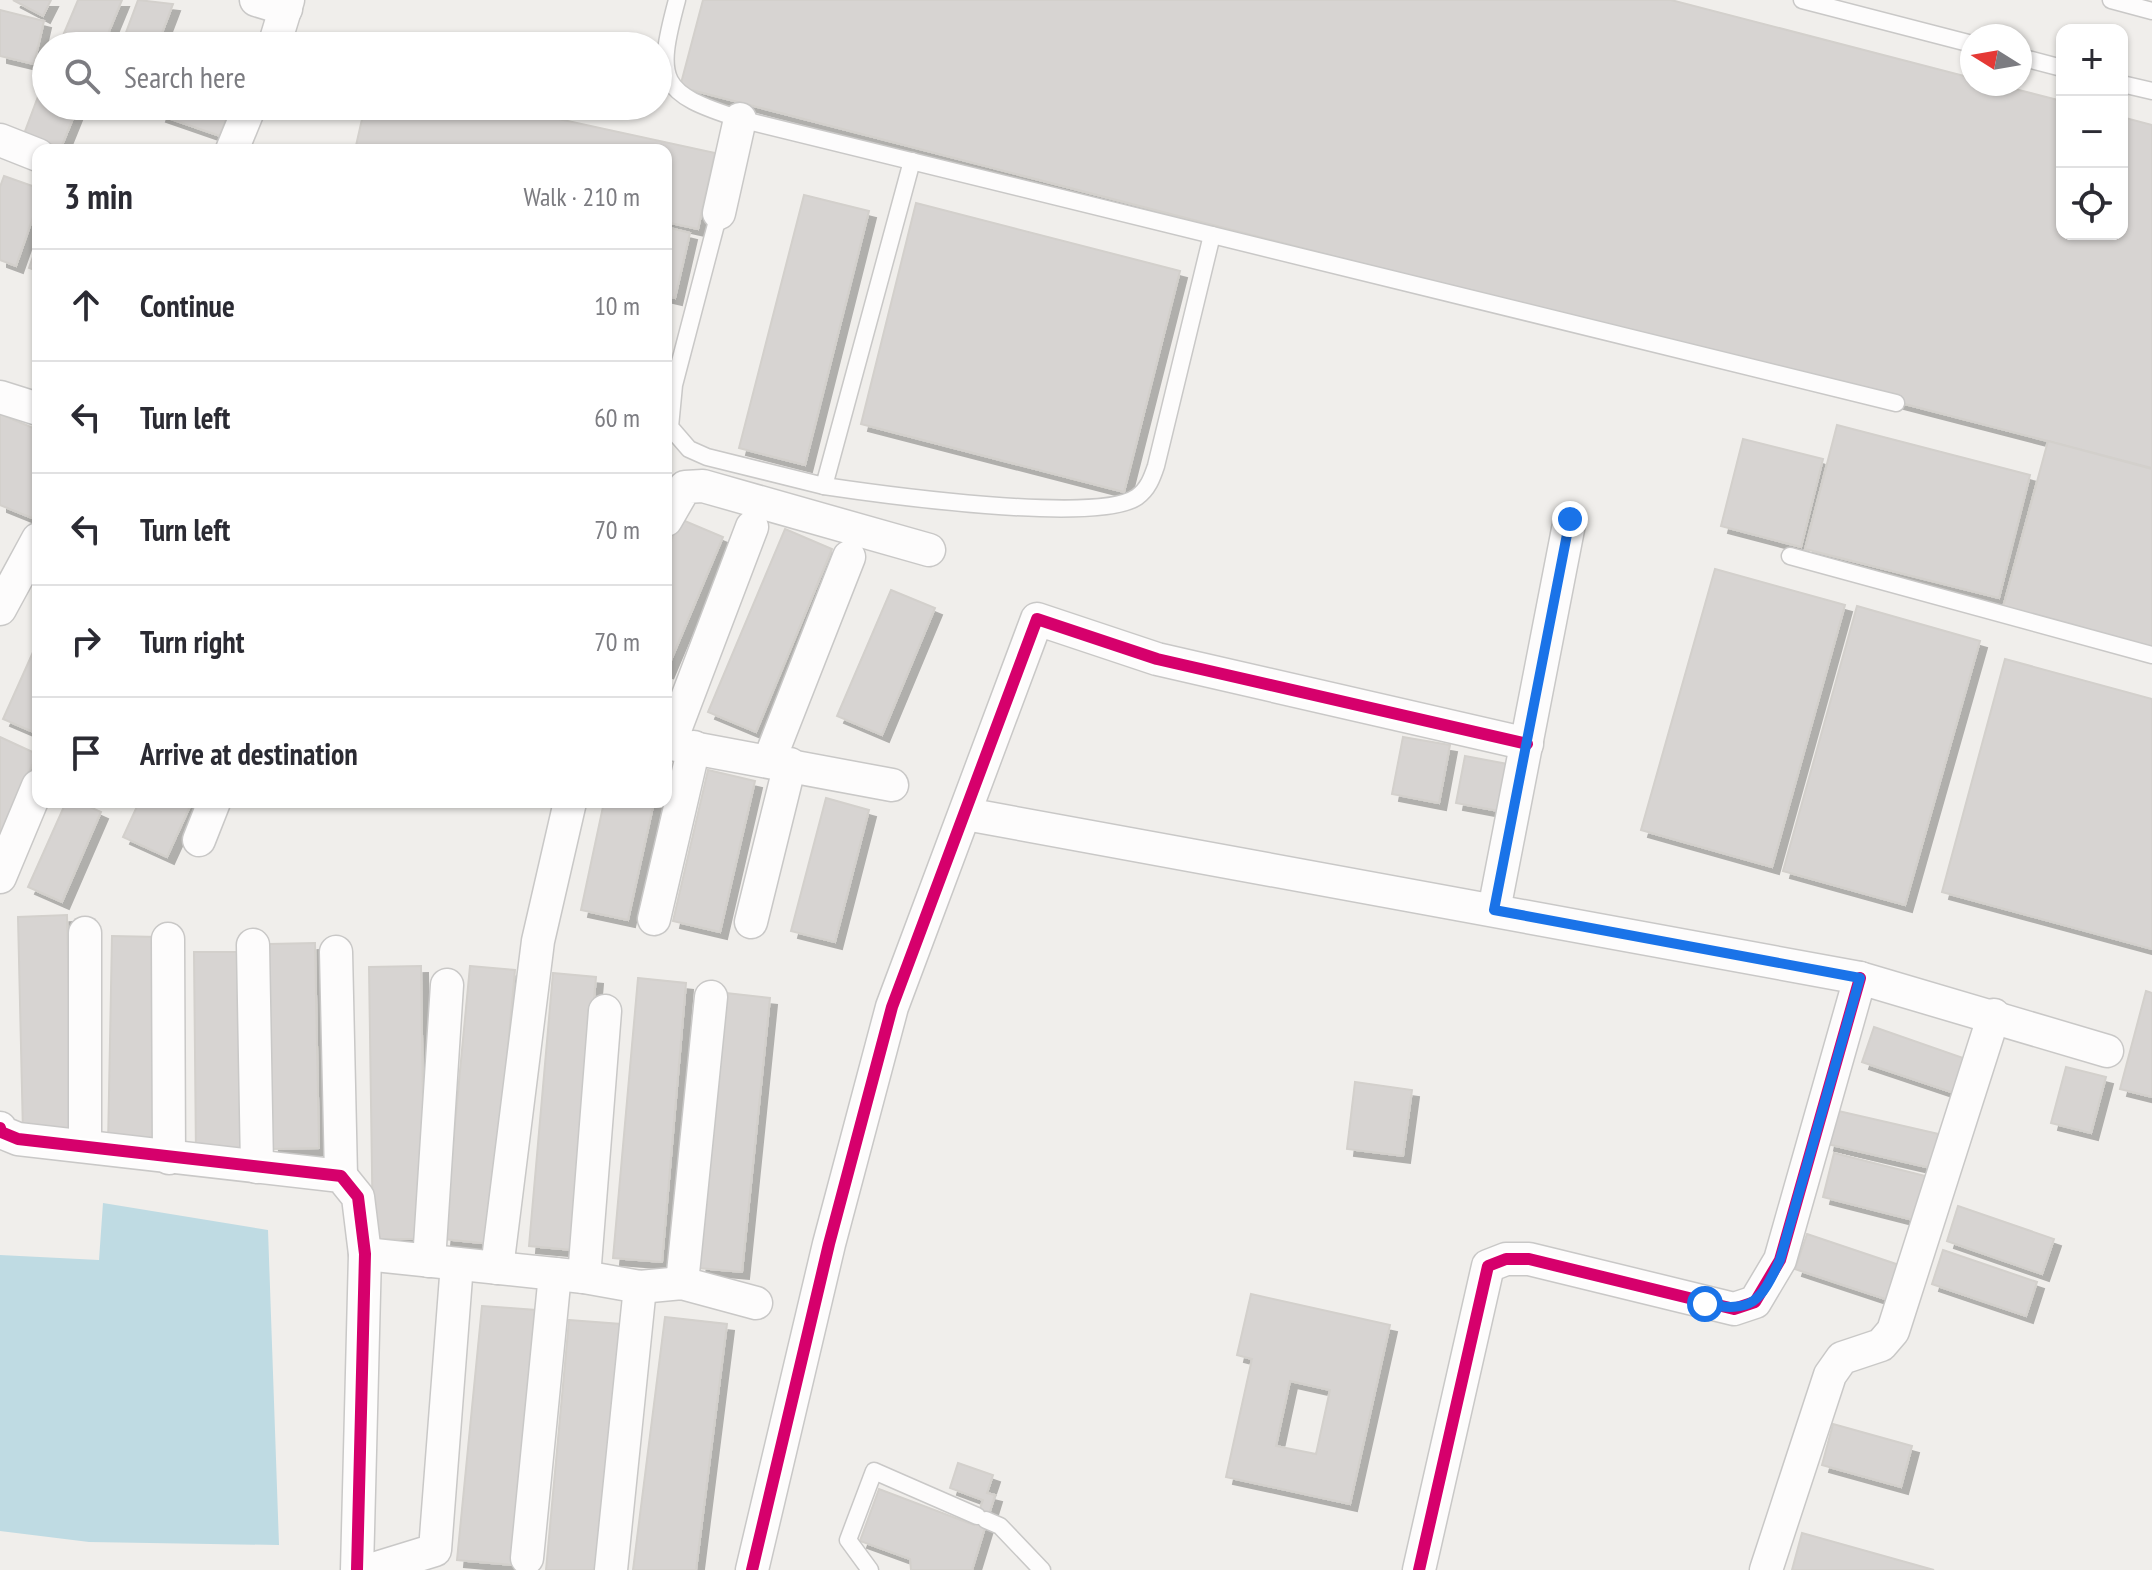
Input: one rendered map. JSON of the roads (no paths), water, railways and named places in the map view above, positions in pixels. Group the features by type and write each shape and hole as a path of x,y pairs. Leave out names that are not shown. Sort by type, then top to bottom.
{"street":[{"path":"275,32 277,3"},
{"path":"719,213 740,119"},
{"path":"234,144 244,120"},
{"path":"0,140 32,153"},
{"path":"0,397 32,407"},
{"path":"672,510 685,487 703,486 929,550"},
{"path":"1494,910 1570,519"},
{"path":"672,782 677,744 752,527"},
{"path":"0,609 32,550"},
{"path":"751,922 780,762 849,557"},
{"path":"752,1570 829,1244 892,1007 1037,619 1157,659 1527,744"},
{"path":"677,744 892,785"},
{"path":"0,877 32,800"},
{"path":"199,840 212,808"},
{"path":"497,1268 538,941 569,808"},
{"path":"654,919 669,808"},
{"path":"966,814 1860,978 1994,1015 2107,1051"},
{"path":"85,933 85,1145"},
{"path":"168,939 169,1158"},
{"path":"253,945 257,1167"},
{"path":"336,952 341,1176 358,1197 365,1254 357,1570"},
{"path":"1419,1570 1488,1266 1506,1259 1529,1259 1734,1309 1755,1302 1780,1260 1860,978"},
{"path":"370,1570 435,1550 447,985"},
{"path":"682,1283 711,997"},
{"path":"527,1558 570,1276 605,1011"},
{"path":"1766,1570 1830,1375 1842,1358 1881,1345 1893,1331 1994,1015"},
{"path":"0,1128 1,1132 18,1139 341,1176"},
{"path":"365,1254 570,1276 640,1287 682,1283 756,1303"},
{"path":"611,1570 640,1287"}],"lane":[{"path":"668,32 677,0"},
{"path":"1802,0 1960,41"},
{"path":"2111,0 2152,11"},
{"path":"2032,60 2056,66"},
{"path":"2128,85 2152,91"},
{"path":"672,86 696,105 740,119 1896,403"},
{"path":"824,486 912,161"},
{"path":"672,406 674,385 719,213"},
{"path":"672,431 689,449 707,457 824,486 981,505 1097,508 1137,497 1149,485 1156,466 1212,235"},
{"path":"1790,556 2152,655"},
{"path":"870,1570 848,1540 874,1471 1000,1526 1042,1570"}],"water":[{"path":"103,1203 268,1230 279,1545 89,1542 0,1531 0,1255 99,1260"}]}
